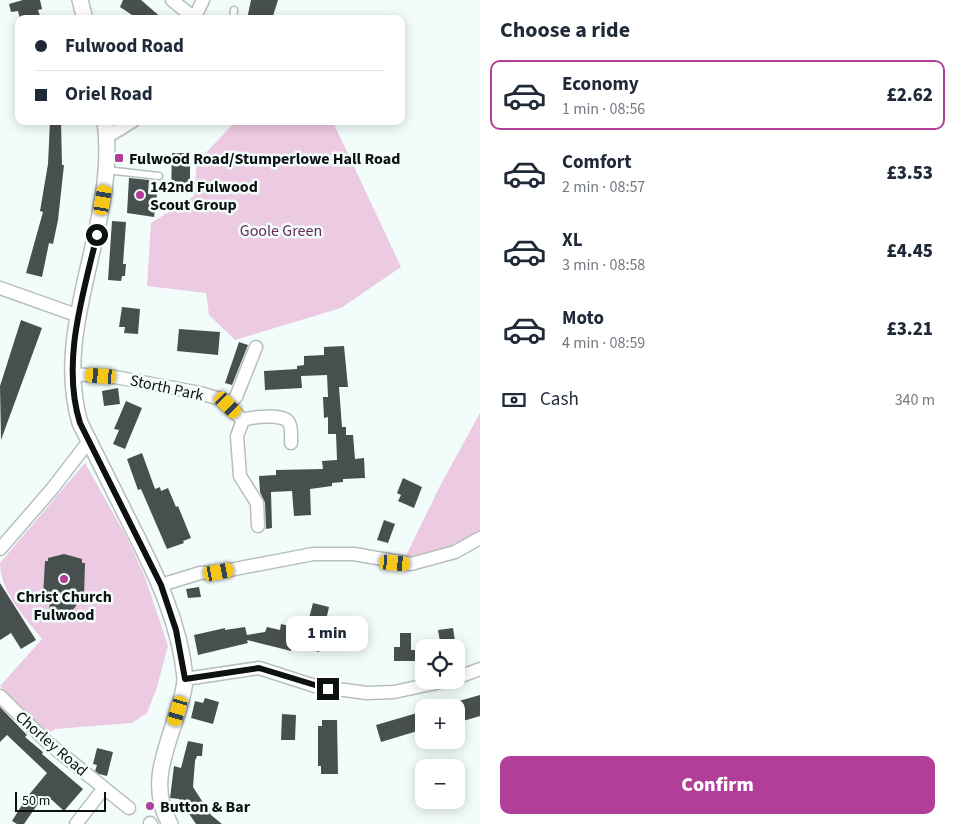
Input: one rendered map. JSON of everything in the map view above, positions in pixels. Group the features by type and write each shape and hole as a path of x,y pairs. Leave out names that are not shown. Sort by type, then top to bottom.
{"street":[{"path":"80,0 84,15"},
{"path":"172,0 189,15"},
{"path":"196,15 203,0"},
{"path":"106,125 107,137 105,190 73,350 76,409 89,441 161,585 176,630 185,679 182,697 159,774 158,792 161,806 170,824"},
{"path":"107,137 126,125"},
{"path":"0,288 79,316"},
{"path":"228,405 236,397 256,348"},
{"name":"Storth Park","path":"73,374 115,377 220,399 243,420"},
{"path":"258,526 257,503 240,476 237,436 243,420 280,417 287,419 290,424 291,443"},
{"path":"0,549 52,490 89,441"},
{"path":"161,585 200,573 219,572 313,554 354,554 411,564 455,552 480,538"},
{"path":"185,679 259,668 315,686 366,693 394,692 415,688"},
{"path":"465,675 480,669"},
{"name":"Chorley Road","path":"0,696 48,743 129,808"},
{"path":"76,824 104,788"}],"lane":[{"path":"233,15 234,10"},
{"path":"106,170 159,176"}],"green space":[{"name":"Goole Green","path":"232,125 334,125 401,267 341,308 235,340 209,315 206,293 147,286 151,223 194,196 197,162"},
{"path":"480,413 480,543 452,558 431,566 410,569 400,568 440,486"},
{"path":"85,463 127,538 145,577 168,646 157,687 147,713 132,723 55,729 47,735 0,686 42,639 21,613 9,594 1,574 0,563"}],"building":[{"path":"23,0 40,0 42,9 38,10 40,15 19,15 18,11 11,12 9,4"},
{"path":"123,0 141,0 158,15 132,15 120,7"},
{"path":"251,0 278,0 273,15 248,15"},
{"path":"50,125 61,125 62,165 64,165 58,220 53,244 49,243 42,277 26,273 43,212 40,211 48,164"},
{"path":"172,153 190,153 190,194 171,194"},
{"path":"129,178 149,180 148,194 157,194 154,217 127,213"},
{"path":"112,221 126,222 123,264 126,264 125,276 122,276 121,281 108,280"},
{"path":"122,307 140,309 138,334 124,333 125,327 119,327"},
{"path":"21,320 42,328 1,440 0,386"},
{"path":"179,329 220,332 218,355 177,351"},
{"path":"239,342 248,345 232,385 225,383"},
{"path":"344,346 348,387 339,387 342,427 346,427 346,435 353,435 355,459 364,458 365,478 343,479 343,482 332,483 332,486 310,489 311,515 294,516 292,491 271,492 272,528 266,529 265,503 260,492 259,476 276,475 276,470 323,469 322,461 337,460 336,434 328,434 328,417 324,418 323,397 328,397 327,375 301,376 302,388 265,390 264,371 297,369 297,366 304,365 304,356 324,355 324,347"},
{"path":"118,388 120,404 104,406 102,391"},
{"path":"126,401 142,408 125,449 113,444 119,430 114,429"},
{"path":"142,453 155,489 160,487 161,491 168,488 176,507 178,506 191,538 183,541 184,543 167,549 141,489 138,490 127,459"},
{"path":"403,478 422,487 414,508 398,501 401,495 397,493"},
{"path":"384,520 395,524 388,543 377,540"},
{"name":"Christ Church Fulwood","path":"64,554 82,559 82,563 85,563 84,598 77,597 76,606 70,613 49,612 50,597 43,596 45,561 48,561 48,558"},
{"path":"0,583 36,640 21,649 11,633 0,640"},
{"path":"199,587 201,597 188,598 186,589"},
{"path":"313,603 329,607 319,652 292,645 291,651 247,640 248,643 198,655 194,635 225,628 225,630 245,627 247,635 265,632 267,627 280,630 281,624 306,630"},
{"path":"453,628 455,639 440,639 438,630"},
{"path":"400,633 411,633 411,650 415,650 415,661 394,661 394,647 400,647"},
{"path":"480,695 480,716 465,720 465,699"},
{"path":"205,698 219,702 213,724 191,718 195,701 203,703"},
{"path":"0,707 27,735 25,737 43,752 42,754 83,789 64,811 52,800 42,798 24,824 17,824 12,821 27,797 47,773 7,735 0,742"},
{"path":"282,714 296,715 295,740 281,740"},
{"path":"415,714 415,732 381,742 376,725"},
{"path":"322,720 337,720 338,774 321,774 321,766 318,766 318,726 322,726"},
{"path":"188,741 203,744 202,756 197,756 195,761 193,787 211,815 222,824 196,824 179,799 170,798 174,766 181,768"},
{"path":"97,748 113,752 107,776 95,771 97,765 93,764"}],"place":[{"name":"Fulwood Road/Stumperlowe Hall Road","path":"119,158"},
{"name":"142nd Fulwood Scout Group","path":"140,195"},
{"name":"Christ Church Fulwood","path":"64,579"},
{"name":"Button & Bar","path":"150,806"}],"route":[{"path":"97,235 73,350 76,409 80,423 161,585 176,630 185,679 259,668 328,689"}]}
